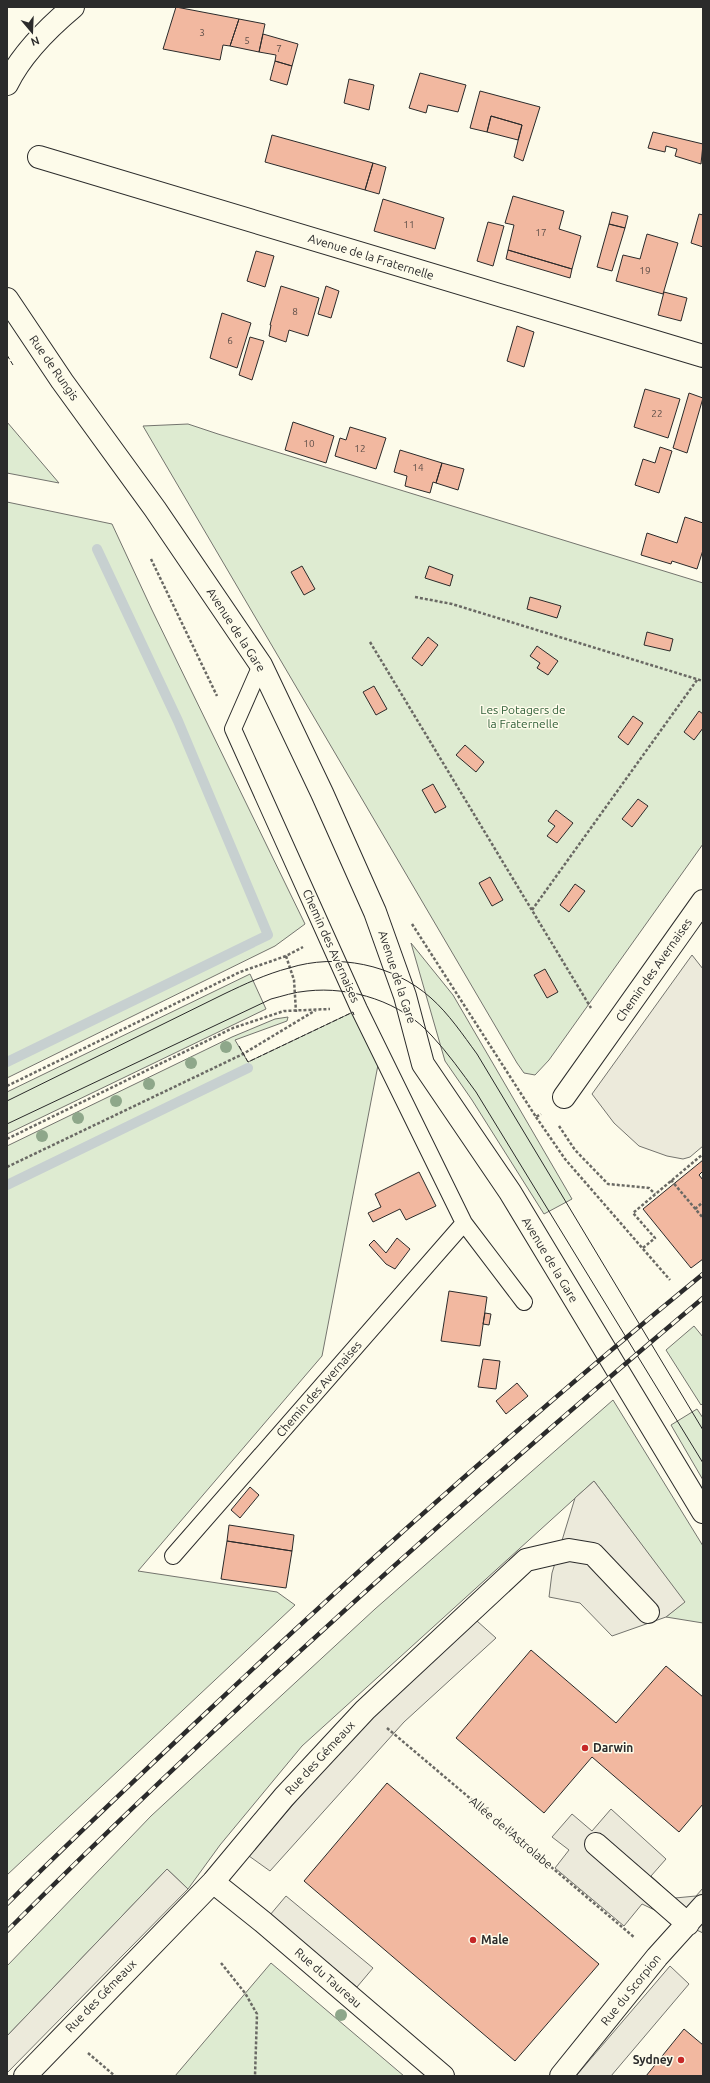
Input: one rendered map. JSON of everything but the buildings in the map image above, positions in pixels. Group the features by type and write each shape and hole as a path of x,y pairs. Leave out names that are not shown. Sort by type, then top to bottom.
{"street":[{"path":"7,84 11,76 42,36 73,7"},
{"name":"Avenue de la Fraternelle","path":"39,157 703,356"},
{"name":"Rue de Rungis","path":"7,299 62,381 102,436"},
{"name":"Avenue de la Gare","path":"102,436 261,665 322,793 375,912 405,996 423,1064 510,1192 703,1512"},
{"name":"Chemin des Avernaises","path":"556,1104 703,901"},
{"name":"Rue des Gémeaux","path":"25,2076 213,1882 284,1797 366,1710 526,1560 569,1550 592,1554 648,1612"},
{"path":"596,1844 688,1924"},
{"name":"Rue du Taureau","path":"213,1882 263,1922 443,2076"},
{"name":"Rue du Scorpion","path":"561,2076 657,1957 703,1906"}],"lane":[{"path":"233,729 261,665"},
{"name":"Chemin des Avernaises","path":"233,729 359,1009 464,1223 524,1302"},
{"name":"Chemin des Avernaises","path":"173,1556 464,1223"}],"path":[{"path":"150,558 233,729"},
{"path":"415,597 452,604 703,681"},
{"path":"370,642 591,1009"},
{"path":"532,910 697,680"},
{"path":"410,920 536,1117 565,1159 670,1280"},
{"path":"7,1086 240,972 286,956 327,935"},
{"path":"286,956 294,980 296,1012"},
{"path":"7,1139 233,1028 284,1011 296,1012 318,1009 359,1009"},
{"path":"7,1167 243,1054 318,1009"},
{"path":"536,1117 556,1104"},
{"path":"557,1124 575,1150 608,1184 649,1188 655,1194"},
{"path":"643,1248 655,1238 633,1213 703,1154"},
{"path":"671,1180 703,1218"},
{"path":"695,1209 703,1202"},
{"name":"Allée de l'Astrolabe","path":"366,1710 657,1957"},
{"path":"221,1962 246,1993 257,2014 255,2076"},
{"path":"65,2033 115,2076"}],"green space":[{"path":"7,422 59,483 7,473"},
{"name":"Les Potagers de la Fraternelle","path":"188,424 703,583 703,844 549,1060 535,1075 524,1073 517,1063 143,426"},
{"path":"7,502 112,524 152,610 305,924 275,946 7,1078"},
{"path":"411,943 453,995 572,1199 544,1214 472,1100 445,1061"},
{"path":"250,974 266,1009 7,1134 7,1092"},
{"path":"353,1012 378,1065 322,1356 138,1571 277,1592 295,1605 7,1875 7,1146 232,1037 275,1019 288,1017 287,1021 235,1040 248,1062"},
{"path":"694,1326 703,1337 703,1403 701,1405 666,1350"},
{"path":"613,1400 703,1546 703,1623 666,1617 684,1602 594,1481 302,1746 220,1845 188,1889 167,1869 7,2036 7,1966 151,1816 375,1609"},
{"path":"697,1409 703,1418 703,1480 671,1425"},
{"path":"271,1963 404,2076 175,2076"}],"shaded area":[{"path":"692,955 703,969 703,1146 690,1157 683,1159 667,1156 639,1146 614,1123 592,1094"},
{"path":"594,1481 685,1602 666,1617 612,1636 580,1603 549,1597 552,1573 575,1498"},
{"path":"477,1621 496,1638 404,1722 270,1871 249,1856 363,1723"},
{"path":"611,1809 666,1859 651,1876 675,1898 696,1896 703,1888 703,1933 642,1904 624,1926 555,1868 569,1850 552,1837 572,1814 592,1831"},
{"path":"167,1869 188,1889 7,2073 7,2036"},
{"path":"286,1896 373,1968 357,1987 270,1915"},
{"path":"670,1966 689,1984 611,2076 576,2076"}],"waterway":[{"path":"7,1062 268,935 178,721 97,549"},
{"path":"7,1185 248,1068"}],"tram line":[{"path":"7,1101 224,994 280,970 307,964 345,962 364,965 400,977 416,986 438,1004 456,1025 477,1054 703,1430"},
{"path":"7,1124 271,999 298,992 324,990 358,994 391,1006 420,1024 432,1036 476,1092 703,1463"}],"railway":[{"path":"7,1904 81,1831 268,1655 390,1543 576,1380 703,1274"},
{"path":"7,1931 91,1848 261,1686 524,1451 703,1298"}],"fence":[{"path":"7,355 13,365"},
{"path":"239,1046 248,1062 353,1012 354,1015"}],"place":[{"name":"Darwin","path":"585,1748"},
{"name":"Male","path":"473,1940"},
{"name":"Sydney","path":"681,2060"}]}
